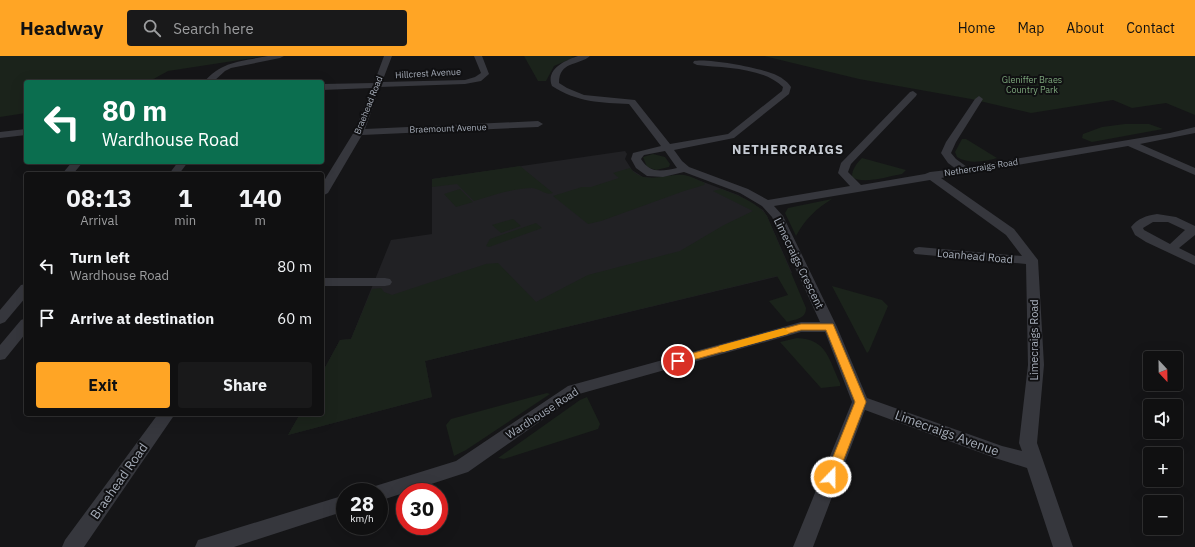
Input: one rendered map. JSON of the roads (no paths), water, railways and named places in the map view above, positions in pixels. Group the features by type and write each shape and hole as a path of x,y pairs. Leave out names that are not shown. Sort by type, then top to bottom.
{"street":[{"path":"210,80 222,69 229,66 280,56"},
{"name":"Braehead Road","path":"324,190 359,132 388,56"},
{"name":"Hillcrest Avenue","path":"376,86 465,82 478,79 485,74 478,56"},
{"path":"586,56 569,62 558,69 555,84 562,90 578,97 632,102 678,163 685,169"},
{"path":"685,169 657,174 648,173 639,166 636,159 637,155 641,153 731,136 786,92 787,87 784,82 769,74 697,63"},
{"path":"324,87 376,86"},
{"path":"858,188 843,173 846,163 913,94"},
{"path":"964,170 952,161 946,153 951,142 979,99"},
{"name":"Braemount Avenue","path":"359,132 538,124"},
{"name":"Nethercraigs Road","path":"766,204 930,175 1170,136 1195,130"},
{"path":"0,135 24,132"},
{"path":"1129,143 1195,172"},
{"path":"69,172 76,164"},
{"name":"Limecraigs Crescent","path":"685,169 744,191 766,204 778,216 830,327 860,402"},
{"path":"930,175 1010,232 1032,261"},
{"path":"1171,249 1195,261"},
{"name":"Loanhead Road","path":"919,251 1032,261"},
{"name":"Limecraigs Road","path":"1032,261 1036,365 1028,444 1063,547"},
{"path":"324,282 385,282"},
{"path":"0,319 24,290"},
{"path":"0,325 24,323"},
{"path":"0,355 24,325"},
{"name":"Wardhouse Road","path":"388,490 462,466 574,390 801,327 830,327"},
{"path":"803,547 860,402"},
{"name":"Limecraigs Avenue","path":"860,402 1001,453 1034,462"},
{"name":"Braehead Road","path":"72,547 166,416"},
{"path":"205,547 336,506"}],"district":[{"name":"NETHERCRAIGS","path":"788,149"}],"park label":[{"name":"Gleniffer Braes Country Park","path":"1032,84"}]}
